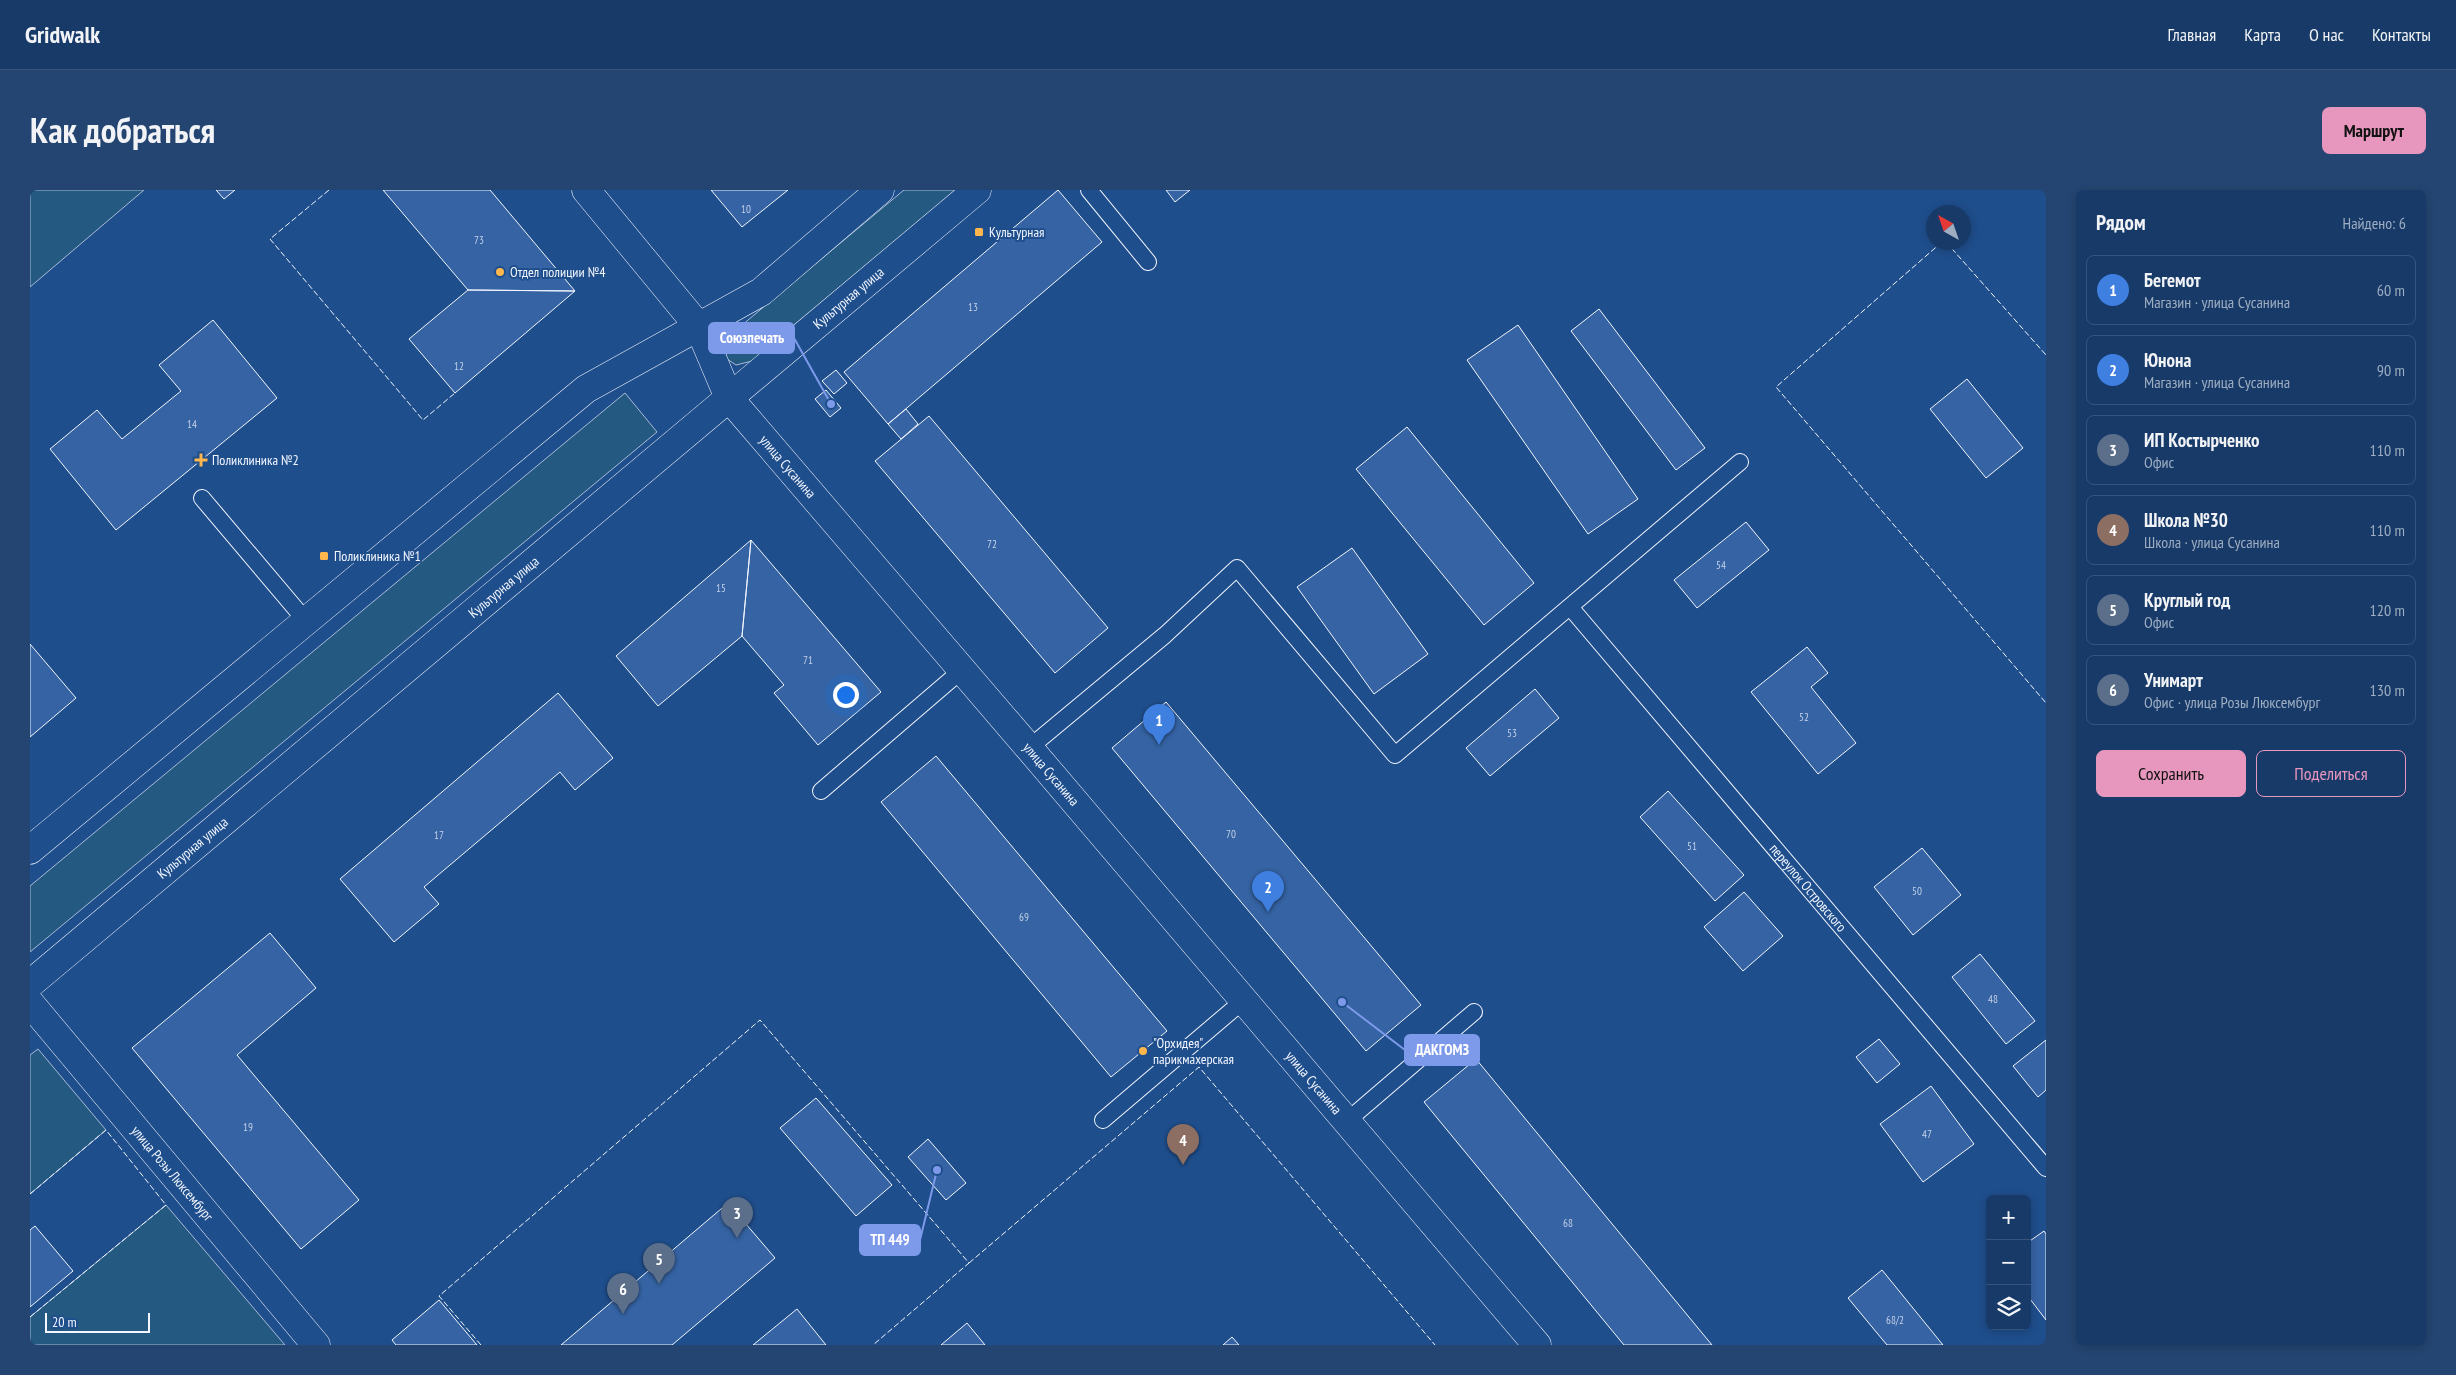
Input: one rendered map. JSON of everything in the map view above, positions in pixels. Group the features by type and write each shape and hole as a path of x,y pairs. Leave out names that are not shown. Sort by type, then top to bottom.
{"street":[{"name":"улица Сусанина","path":"586,190 699,327 728,398 1030,748 1537,1345"},
{"path":"30,850 586,389 761,292 880,190"},
{"name":"Культурная улица","path":"30,984 977,190"},
{"name":"улица Розы Люксембург","path":"30,1003 316,1345"}],"lane":[{"path":"1089,190 1148,262"},
{"path":"1030,748 1164,635 1237,568 1395,755 1740,462"},
{"path":"202,498 306,620"},
{"name":"переулок Островского","path":"1570,606 2046,1168"},
{"path":"821,791 962,670"},
{"path":"1103,1120 1244,1000"},
{"path":"1347,1121 1474,1012"}],"shaded area":[{"path":"30,190 144,190 30,287"},
{"path":"904,190 956,190 752,361 736,365 727,359 724,344 730,335"},
{"path":"625,393 657,432 30,952 30,886"},
{"path":"38,1049 106,1130 30,1194 30,1055"},
{"path":"166,1205 285,1345 30,1345 30,1317"}],"building":[{"path":"216,190 235,190 224,199"},
{"path":"383,190 490,190 575,291 468,290"},
{"path":"711,190 788,190 742,227"},
{"path":"1058,190 1102,242 888,424 844,372"},
{"path":"1166,190 1190,190 1175,202"},
{"path":"468,290 575,291 455,393 409,339"},
{"path":"1599,309 1705,448 1676,470 1571,331"},
{"path":"213,320 277,398 116,530 50,449 97,410 122,439 181,391 159,365"},
{"path":"1518,325 1638,499 1588,534 1467,360"},
{"path":"836,370 847,383 834,394 822,381"},
{"path":"1967,379 2023,448 1986,478 1930,409"},
{"path":"826,390 841,408 830,417 815,399"},
{"path":"906,409 918,424 901,439 888,424"},
{"path":"929,416 1108,628 1055,673 875,461"},
{"path":"1407,427 1534,583 1484,625 1356,469"},
{"path":"1746,522 1769,550 1697,608 1674,580"},
{"path":"751,540 881,692 818,745 774,693 784,685 742,636"},
{"path":"751,540 742,636 658,706 616,656"},
{"path":"1352,548 1428,654 1374,694 1297,587"},
{"path":"30,644 76,698 30,737"},
{"path":"1807,647 1828,673 1811,687 1856,743 1818,774 1751,692"},
{"path":"1535,689 1559,718 1490,776 1466,748"},
{"path":"558,693 613,758 575,790 560,772 424,887 439,904 394,942 340,879"},
{"path":"1166,702 1421,1005 1366,1051 1112,748"},
{"path":"936,756 1167,1031 1111,1077 881,802"},
{"path":"1668,791 1744,875 1715,901 1640,817"},
{"path":"1922,848 1961,895 1913,935 1874,887"},
{"path":"1744,892 1783,936 1743,971 1704,927"},
{"path":"270,933 316,988 237,1055 359,1200 301,1249 132,1048"},
{"path":"1980,954 2035,1021 2006,1044 1952,977"},
{"path":"1879,1039 1900,1064 1877,1083 1856,1057"},
{"path":"2046,1040 2046,1090 2038,1097 2013,1066"},
{"path":"1476,1059 1712,1345 1624,1345 1424,1102"},
{"path":"1931,1086 1974,1144 1923,1182 1880,1124"},
{"path":"816,1098 892,1185 856,1216 780,1128"},
{"path":"928,1139 966,1183 946,1200 908,1157"},
{"path":"728,1203 775,1258 672,1345 561,1345"},
{"path":"35,1226 73,1271 30,1307 30,1230"},
{"path":"2044,1231 2046,1234 2046,1320 2031,1300 2031,1240"},
{"path":"1882,1270 1943,1345 1887,1345 1848,1298"},
{"path":"439,1300 477,1345 396,1345 392,1340"},
{"path":"797,1309 826,1345 753,1345"},
{"path":"967,1323 985,1345 941,1345"},
{"path":"1232,1337 1239,1345 1223,1345"}],"fence":[{"path":"329,190 270,239 423,420 455,393"},
{"path":"1933,250 1776,387 2046,703"},
{"path":"1953,250 2046,355"},
{"path":"481,1345 439,1296 760,1020 969,1263 873,1345"},
{"path":"969,1263 1199,1067 1435,1345"},
{"path":"30,1194 106,1130 166,1205 30,1317"}],"place":[{"name":"Культурная","path":"979,232"},
{"name":"Отдел полиции №4","path":"500,272"},
{"name":"Союзпечать","path":"831,404"},
{"name":"Поликлиника №2","path":"201,460"},
{"name":"Поликлиника №1","path":"324,556"},
{"name":"Бегемот","path":"1159,745"},
{"name":"Юнона","path":"1268,912"},
{"name":"ДАКГОМЗ","path":"1342,1002"},
{"name":"\"Орхидея\" парикмахерская","path":"1143,1051"},
{"name":"Школа №30","path":"1183,1165"},
{"name":"ТП 449","path":"937,1170"},
{"name":"ИП Костырченко","path":"737,1238"},
{"name":"Круглый год","path":"659,1284"},
{"name":"Унимарт","path":"623,1314"}]}
